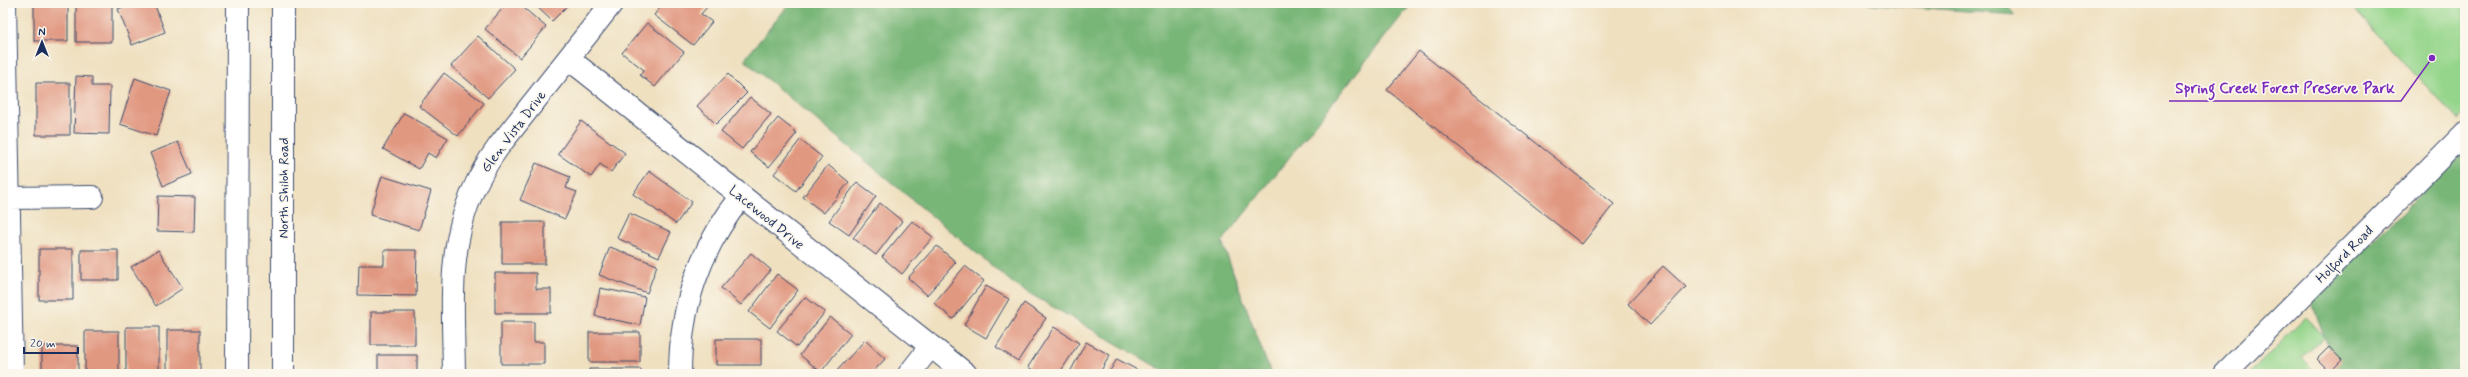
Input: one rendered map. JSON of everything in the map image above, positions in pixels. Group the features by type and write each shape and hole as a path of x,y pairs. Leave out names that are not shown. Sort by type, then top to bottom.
{"street":[{"path":"5,3 12,374"},
{"path":"237,374 238,3"},
{"name":"North Shiloh Road","path":"283,3 283,374"},
{"name":"Glen Vista Drive","path":"454,374 455,250 463,212 482,169 612,3"},
{"name":"Lacewood Drive","path":"569,59 966,374"},
{"name":"Holford Road","path":"2224,374 2465,134"},
{"path":"8,198 92,197"},
{"path":"680,374 683,323 693,283 716,234 741,197"},
{"path":"909,374 930,346"}],"green space":[{"path":"790,3 1412,3 1222,242 1271,374 1169,374 1015,285 744,60"},
{"path":"1863,3 2004,3 2015,15"},
{"path":"2348,3 2465,3 2465,113 2458,120"},
{"path":"2465,152 2465,374 2338,374 2311,300"},
{"path":"2306,317 2325,337 2301,358 2317,374 2249,374"}],"building":[{"path":"34,3 68,3 68,41 34,41"},
{"path":"76,3 112,3 112,42 76,42"},
{"path":"135,3 154,3 165,32 132,45 118,9"},
{"path":"507,3 518,3 546,27 520,58 485,29"},
{"path":"533,3 570,3 552,21"},
{"path":"664,3 709,5 701,14 712,22 693,45 654,15"},
{"path":"647,23 684,52 655,87 640,75 644,70 622,53"},
{"path":"478,36 515,69 488,98 451,66"},
{"path":"1419,51 1614,204 1582,244 1387,90"},
{"path":"444,73 484,103 458,136 419,106"},
{"path":"728,74 747,93 716,124 697,106"},
{"path":"76,76 92,77 92,86 110,86 109,134 74,133"},
{"path":"135,78 171,91 156,136 120,124"},
{"path":"36,83 70,83 70,135 36,135"},
{"path":"750,97 771,114 742,149 721,132"},
{"path":"404,113 448,138 436,158 428,153 419,169 383,149"},
{"path":"778,118 797,133 769,167 750,152"},
{"path":"581,121 625,153 611,172 600,164 591,177 558,154"},
{"path":"800,140 822,157 796,191 774,174"},
{"path":"178,142 192,174 163,186 150,153"},
{"path":"536,163 570,177 566,188 577,192 565,219 520,200"},
{"path":"828,165 849,182 824,213 803,197"},
{"path":"649,171 692,202 676,224 633,194"},
{"path":"382,176 431,191 419,230 370,215"},
{"path":"857,182 876,196 849,235 829,221"},
{"path":"158,196 195,197 194,232 157,231"},
{"path":"880,203 902,221 876,255 853,238"},
{"path":"629,213 671,232 659,257 617,238"},
{"path":"912,221 933,237 902,274 882,257"},
{"path":"502,222 545,222 545,264 502,264"},
{"path":"937,246 956,262 927,295 908,278"},
{"path":"610,247 657,265 647,293 599,275"},
{"path":"39,249 73,249 73,300 39,300"},
{"path":"81,250 118,250 118,280 81,280"},
{"path":"158,250 183,288 156,306 131,267"},
{"path":"384,250 417,250 416,296 358,295 359,265 384,265"},
{"path":"751,253 771,270 741,305 721,288"},
{"path":"965,266 984,281 953,319 934,303"},
{"path":"1663,266 1686,287 1650,325 1628,304"},
{"path":"495,273 536,273 536,289 551,289 551,313 495,313"},
{"path":"777,274 798,290 770,328 749,312"},
{"path":"986,286 1009,299 986,338 964,325"},
{"path":"600,288 645,297 640,325 595,316"},
{"path":"805,297 825,312 797,347 777,331"},
{"path":"1024,303 1046,318 1018,361 996,347"},
{"path":"371,312 415,312 415,345 371,345"},
{"path":"830,317 851,334 821,372 800,355"},
{"path":"501,322 534,322 534,342 544,342 544,364 501,364"},
{"path":"126,327 159,327 159,374 126,374"},
{"path":"1054,327 1079,343 1059,374 1040,374 1028,367"},
{"path":"167,330 200,330 200,374 167,374"},
{"path":"85,331 119,331 119,374 85,374"},
{"path":"589,332 640,332 640,362 589,362"},
{"path":"716,339 761,339 761,365 716,365"},
{"path":"865,340 885,359 871,374 834,374"},
{"path":"1086,342 1110,355 1099,374 1069,374"},
{"path":"42,346 78,346 78,374 42,374"},
{"path":"2329,347 2342,360 2330,372 2317,359"},
{"path":"378,355 417,355 417,374 362,374 362,372 378,372"},
{"path":"1117,359 1141,372 1140,374 1108,374"},
{"path":"589,369 641,369 641,374 589,374"},
{"path":"492,372 543,372 543,374 492,374"}],"place":[{"name":"Spring Creek Forest Preserve Park","path":"2432,58"}]}
